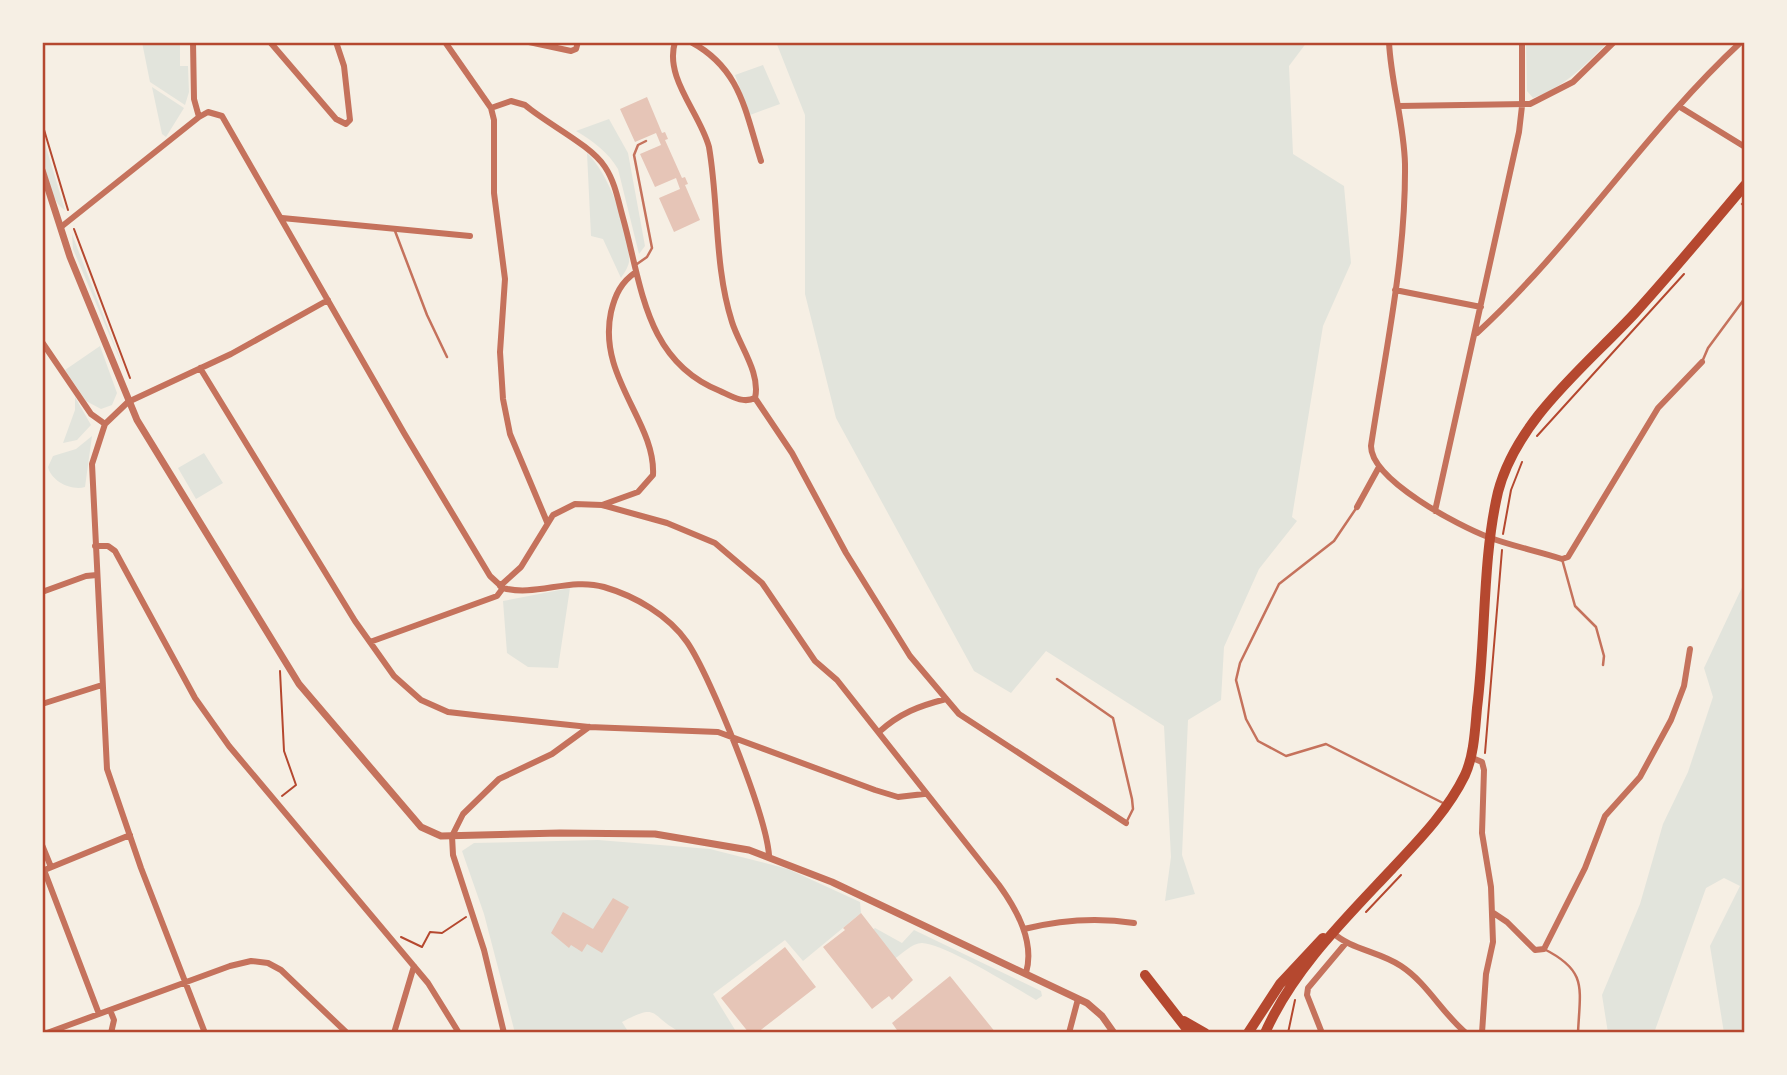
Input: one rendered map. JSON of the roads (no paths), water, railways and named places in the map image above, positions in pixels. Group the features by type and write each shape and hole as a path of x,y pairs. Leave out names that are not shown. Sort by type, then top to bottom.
{"highway":[{"path":"1265,1033 1289,990 1332,932 1447,806 1465,775 1479,696 1491,539 1505,470 1529,428 1644,302 1745,184"},
{"path":"1248,1033 1280,984 1308,952 1332,932"},
{"path":"1145,975 1184,1021 1190,1033"},
{"path":"1184,1021 1205,1033"}],"street":[{"path":"192,42 194,99 200,117"},
{"path":"270,42 335,119 346,124 350,120 349,98 336,42"},
{"path":"445,42 491,108 494,120 494,192 505,279 500,352 503,399 510,434 547,522"},
{"path":"529,42 571,51 576,49 579,42"},
{"path":"675,42 671,61 704,129 709,147 722,278 731,320 756,381 755,398 792,453 846,553 910,656 946,699 960,714 1126,823"},
{"path":"691,42 713,55 730,74 761,161"},
{"path":"1389,42 1399,106 1405,200 1395,290 1371,446 1371,455 1379,467 1435,510 1491,539 1562,559 1568,557 1575,547 1658,408 1702,362"},
{"path":"1435,510 1481,307 1522,106 1522,42"},
{"path":"1399,106 1522,106 1543,100 1573,82 1614,42"},
{"path":"1475,334 1544,267 1680,107 1741,42"},
{"path":"491,108 511,101 525,105 598,159 616,192 635,269 654,330 677,365 688,376 741,400 755,398"},
{"path":"1680,107 1745,147"},
{"path":"61,228 200,117 208,112 216,113 227,122 410,443 502,587 520,590 586,583 620,593 654,611 687,641 730,735 764,828 769,855"},
{"path":"42,173 61,228 132,401 288,666 325,718 427,832 452,836 655,834 715,842 769,855 1079,999 1102,1016 1114,1033"},
{"path":"282,218 470,236"},
{"path":"602,505 638,492 653,475 649,449 613,362 609,343 609,321 615,296 635,269"},
{"path":"1395,290 1481,307"},
{"path":"205,1033 130,835 106,762 92,464 105,424 132,401 328,300"},
{"path":"42,342 91,414 105,424"},
{"path":"200,368 370,642 408,691 435,707 483,716 589,727 638,727 730,735 898,797 924,794"},
{"path":"1357,507 1379,467"},
{"path":"370,642 497,596 521,567 547,522 553,515 575,504 602,505 715,543 752,572 815,661 837,680 924,794 999,885 1016,910 1024,929 1028,956 1026,974"},
{"path":"95,546 108,546 115,551 195,698 276,801 428,983 459,1033"},
{"path":"42,592 86,576 97,575"},
{"path":"1492,912 1535,950 1544,949 1585,868 1605,816 1640,777 1671,720 1684,686 1690,649"},
{"path":"42,704 102,685"},
{"path":"879,732 896,716 917,706 946,699"},
{"path":"504,1033 473,913 453,855 452,836 463,814 499,779 552,754 589,727"},
{"path":"1470,757 1482,762 1482,833 1492,912 1493,942 1486,974 1482,1033"},
{"path":"46,869 130,835"},
{"path":"42,845 46,869 99,1014"},
{"path":"1024,929 1078,920 1134,923"},
{"path":"1332,932 1345,944 1377,953 1410,972 1466,1033"},
{"path":"1322,1033 1307,995 1308,988 1345,944"},
{"path":"47,1033 230,966 259,962 281,970 346,1033"},
{"path":"394,1033 414,966"},
{"path":"1069,1033 1079,999"},
{"path":"110,1010 114,1020 111,1033"}],"lane":[{"path":"635,269 652,248 634,155 638,145 646,141"},
{"path":"394,227 427,315 447,358"},
{"path":"1702,362 1708,348 1745,298"},
{"path":"1357,507 1334,541 1279,584 1246,648 1236,680 1246,719 1258,741 1286,757 1326,744 1447,806"},
{"path":"1562,559 1575,606 1596,626 1604,656 1603,665"},
{"path":"1057,679 1113,718 1132,799 1133,809 1126,823"},
{"path":"1544,949 1568,962 1578,977 1578,1033"}]}
